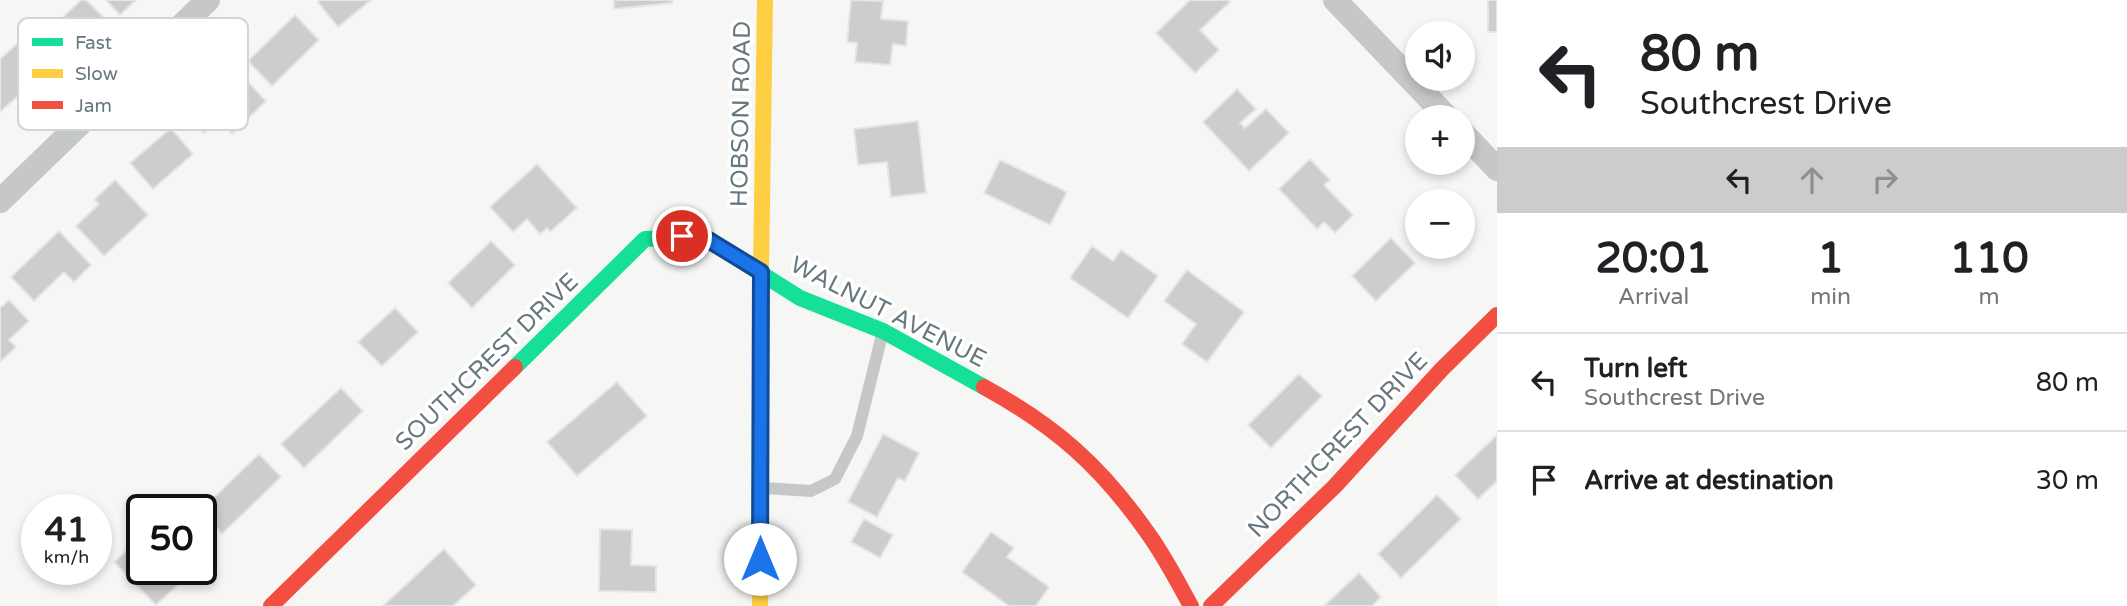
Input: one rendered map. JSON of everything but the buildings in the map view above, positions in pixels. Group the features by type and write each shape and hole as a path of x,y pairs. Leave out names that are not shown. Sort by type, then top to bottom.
{"street":[{"path":"189,18 208,0"},
{"name":"HOBSON ROAD","path":"760,606 765,0"},
{"path":"1335,0 1436,105"},
{"path":"0,201 73,130"},
{"path":"1475,146 1497,169"},
{"name":"SOUTHCREST DRIVE","path":"271,606 645,239 702,236 761,272"},
{"name":"WALNUT AVENUE","path":"761,272 800,298 883,331 1026,410 1059,434 1093,464 1122,498 1149,534 1191,606"},
{"name":"NORTHCREST DRIVE","path":"1211,606 1327,494 1442,369 1497,315"}],"lane":[{"path":"760,488 811,491 835,480 857,436 883,331"}],"traffic: fast":[{"path":"515,367 645,239 702,236 800,298 883,331 984,387"}],"traffic: slow":[{"path":"760,606 765,0"}],"traffic: jam":[{"path":"1211,606 1335,486 1442,369 1497,315"},
{"path":"271,606 515,367"},
{"path":"984,387 1054,432 1075,449 1112,487 1153,541 1191,606"}],"route":[{"path":"682,236 702,236 761,272 760,559"}]}
